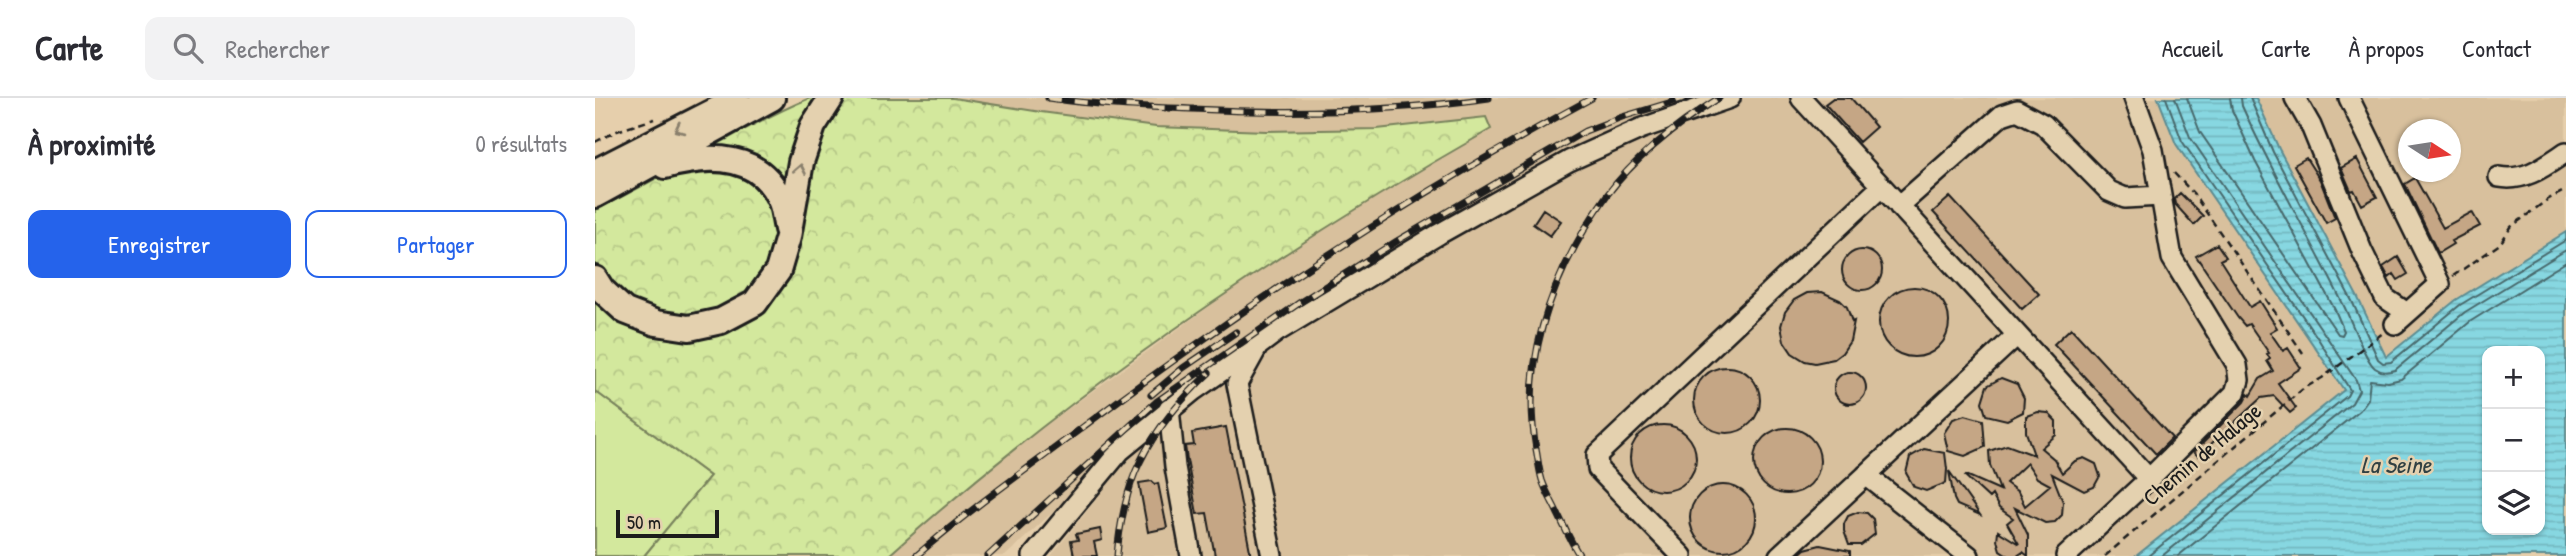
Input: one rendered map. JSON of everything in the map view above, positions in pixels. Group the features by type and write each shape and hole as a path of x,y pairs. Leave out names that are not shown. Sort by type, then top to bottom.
{"main road":[{"path":"595,172 740,98"},
{"path":"595,195 638,174 772,98"},
{"path":"595,279 602,290 625,312 656,323 689,328 721,321 755,303 778,271 788,237 801,162 813,126 831,98"},
{"path":"638,174 690,160 728,158 761,172 781,202 788,237"}],"street":[{"path":"1033,556 1120,451 1169,409 1277,331 1569,160 1640,129 1730,98"},
{"path":"1801,98 2149,479"},
{"path":"2066,556 2149,479 2235,393 2239,380 2237,365 2172,258 2153,150 2134,98"},
{"path":"2295,98 2311,126 2362,251 2385,299 2401,318 2440,284 2349,98"},
{"path":"1899,206 2002,115 2017,110 2043,124 2109,191 2125,198 2161,196"},
{"path":"2498,177 2513,180 2537,171 2566,152"},
{"path":"1682,556 1598,469 1597,455 1881,187"},
{"path":"1779,556 2017,335"},
{"path":"1258,346 1237,384 1272,556"},
{"path":"1169,409 1175,467 1191,556"},
{"path":"1866,475 1969,556"}],"path":[{"path":"595,142 617,131 654,119"},
{"path":"2153,150 2193,193 2304,353"},
{"path":"2440,284 2500,244 2511,227 2547,200 2566,190"},
{"name":"Chemin de Halage","path":"2105,556 2303,389 2322,378 2401,318"}],"shaded area":[{"path":"953,98 2566,98 2566,232 2456,300 2136,556 1051,556 1143,441 1094,474 1005,556 888,556 1020,444 1269,263 1385,189 1491,128 1486,117 1377,129 1266,131 1156,127"}],"green space":[{"path":"810,98 953,98 1156,127 1266,131 1377,129 1486,117 1491,129 1332,224 1178,326 1030,437 888,556 644,556 710,476 595,391 595,210 755,124"},
{"path":"595,391 710,476 644,556 595,556"}],"water":[{"name":"La Seine","path":"2158,98 2256,98 2279,149 2386,357 2456,300 2566,232 2566,556 2136,556 2344,390 2176,144"}],"building":[{"path":"1833,98 1851,98 1876,127 1859,142 1825,104"},
{"path":"2306,158 2320,180 2335,218 2326,223 2294,165"},
{"path":"2357,159 2377,197 2362,205 2354,190 2351,191 2341,168"},
{"path":"2417,182 2443,228 2472,212 2480,226 2451,241 2453,244 2438,253 2405,184"},
{"path":"2180,193 2203,216 2194,225 2175,204 2174,199"},
{"path":"1950,197 2039,294 2022,309 1933,212"},
{"path":"1543,209 1561,221 1550,236 1533,224"},
{"path":"2217,244 2226,257 2220,260 2250,307 2260,301 2277,328 2270,332 2283,351 2288,348 2301,368 2278,383 2296,408 2290,413 2274,396 2261,398 2198,456 2194,452 2244,402 2248,394 2250,396 2260,379 2273,371 2267,361 2270,359 2267,354 2269,353 2249,324 2245,326 2238,318 2196,256"},
{"path":"1862,250 1870,251 1876,256 1881,262 1881,278 1876,284 1870,289 1862,290 1854,289 1848,284 1843,278 1842,270 1843,262 1848,256 1854,251"},
{"path":"2398,257 2408,274 2398,280 2394,274 2389,278 2383,267"},
{"path":"1907,287 1921,287 1934,293 1943,302 1949,322 1947,335 1939,347 1921,357 1907,357 1894,351 1885,342 1879,329 1879,315 1885,302 1894,293"},
{"path":"1822,292 1840,300 1847,307 1852,322 1854,321 1850,341 1842,353 1834,359 1815,363 1805,361 1792,353 1784,341 1781,326 1785,312 1794,300 1807,293"},
{"path":"2071,328 2172,438 2156,454 2054,344"},
{"path":"1727,367 1750,377 1760,400 1750,423 1727,433 1704,423 1694,400 1704,377"},
{"path":"1850,372 1861,377 1866,388 1861,399 1850,404 1839,399 1834,388 1839,377"},
{"path":"2001,378 2017,384 2024,398 2023,412 2007,420 1986,415 1982,402 1987,386"},
{"path":"2038,412 2048,413 2056,421 2056,435 2041,448 2054,459 2062,473 2075,461 2084,458 2096,464 2100,476 2094,487 2084,491 2052,474 2063,502 2062,515 2055,522 2045,523 2015,508 2028,535 2028,556 2023,552 2017,556 2009,556 2000,550 1997,540 1998,531 2019,544 2007,523 2013,518 1999,508 1992,495 1989,498 1965,476 2000,490 1990,465 1989,451 2007,445 2034,455 2026,432 2026,416","holes":["2027,463 2037,478 2050,485 2025,506 2018,492 2006,483"]},
{"path":"1965,415 1983,420 1985,447 1965,456 1948,451 1944,433 1953,419"},
{"path":"1663,425 1686,435 1696,458 1686,481 1663,491 1640,481 1630,458 1640,435"},
{"path":"1226,427 1251,556 1215,556 1207,513 1197,514 1185,446 1194,445 1192,433"},
{"path":"1787,428 1810,438 1820,461 1810,484 1787,494 1764,484 1754,461 1764,438"},
{"path":"1924,449 1945,453 1947,469 1946,483 1926,491 1914,487 1906,473 1910,457"},
{"path":"1949,471 1980,515 1957,505"},
{"path":"1139,483 1158,483 1167,528 1148,532"},
{"path":"1723,485 1746,495 1756,518 1746,541 1723,551 1700,541 1690,518 1700,495"},
{"path":"1858,512 1867,513 1873,519 1875,534 1861,545 1849,545 1844,524 1848,516"},
{"path":"1100,529 1102,540 1094,542 1097,556 1074,556 1071,541 1078,540 1076,534"},
{"path":"1820,545 1850,551 1850,556 1797,556 1805,549"}],"railway":[{"path":"1048,98 1229,111 1378,109 1489,98"},
{"path":"916,556 1009,482 1193,346 1389,216 1592,98"},
{"path":"988,556 1156,402 1302,301 1397,241 1585,131 1685,98"},
{"path":"1580,556 1544,484 1536,449 1532,414 1533,381 1537,348 1546,315 1571,253 1607,195 1631,167 1659,141 1719,98"},
{"path":"1151,395 1183,368 1236,332"},
{"path":"1117,556 1124,508 1140,462 1170,414 1209,373"}]}
